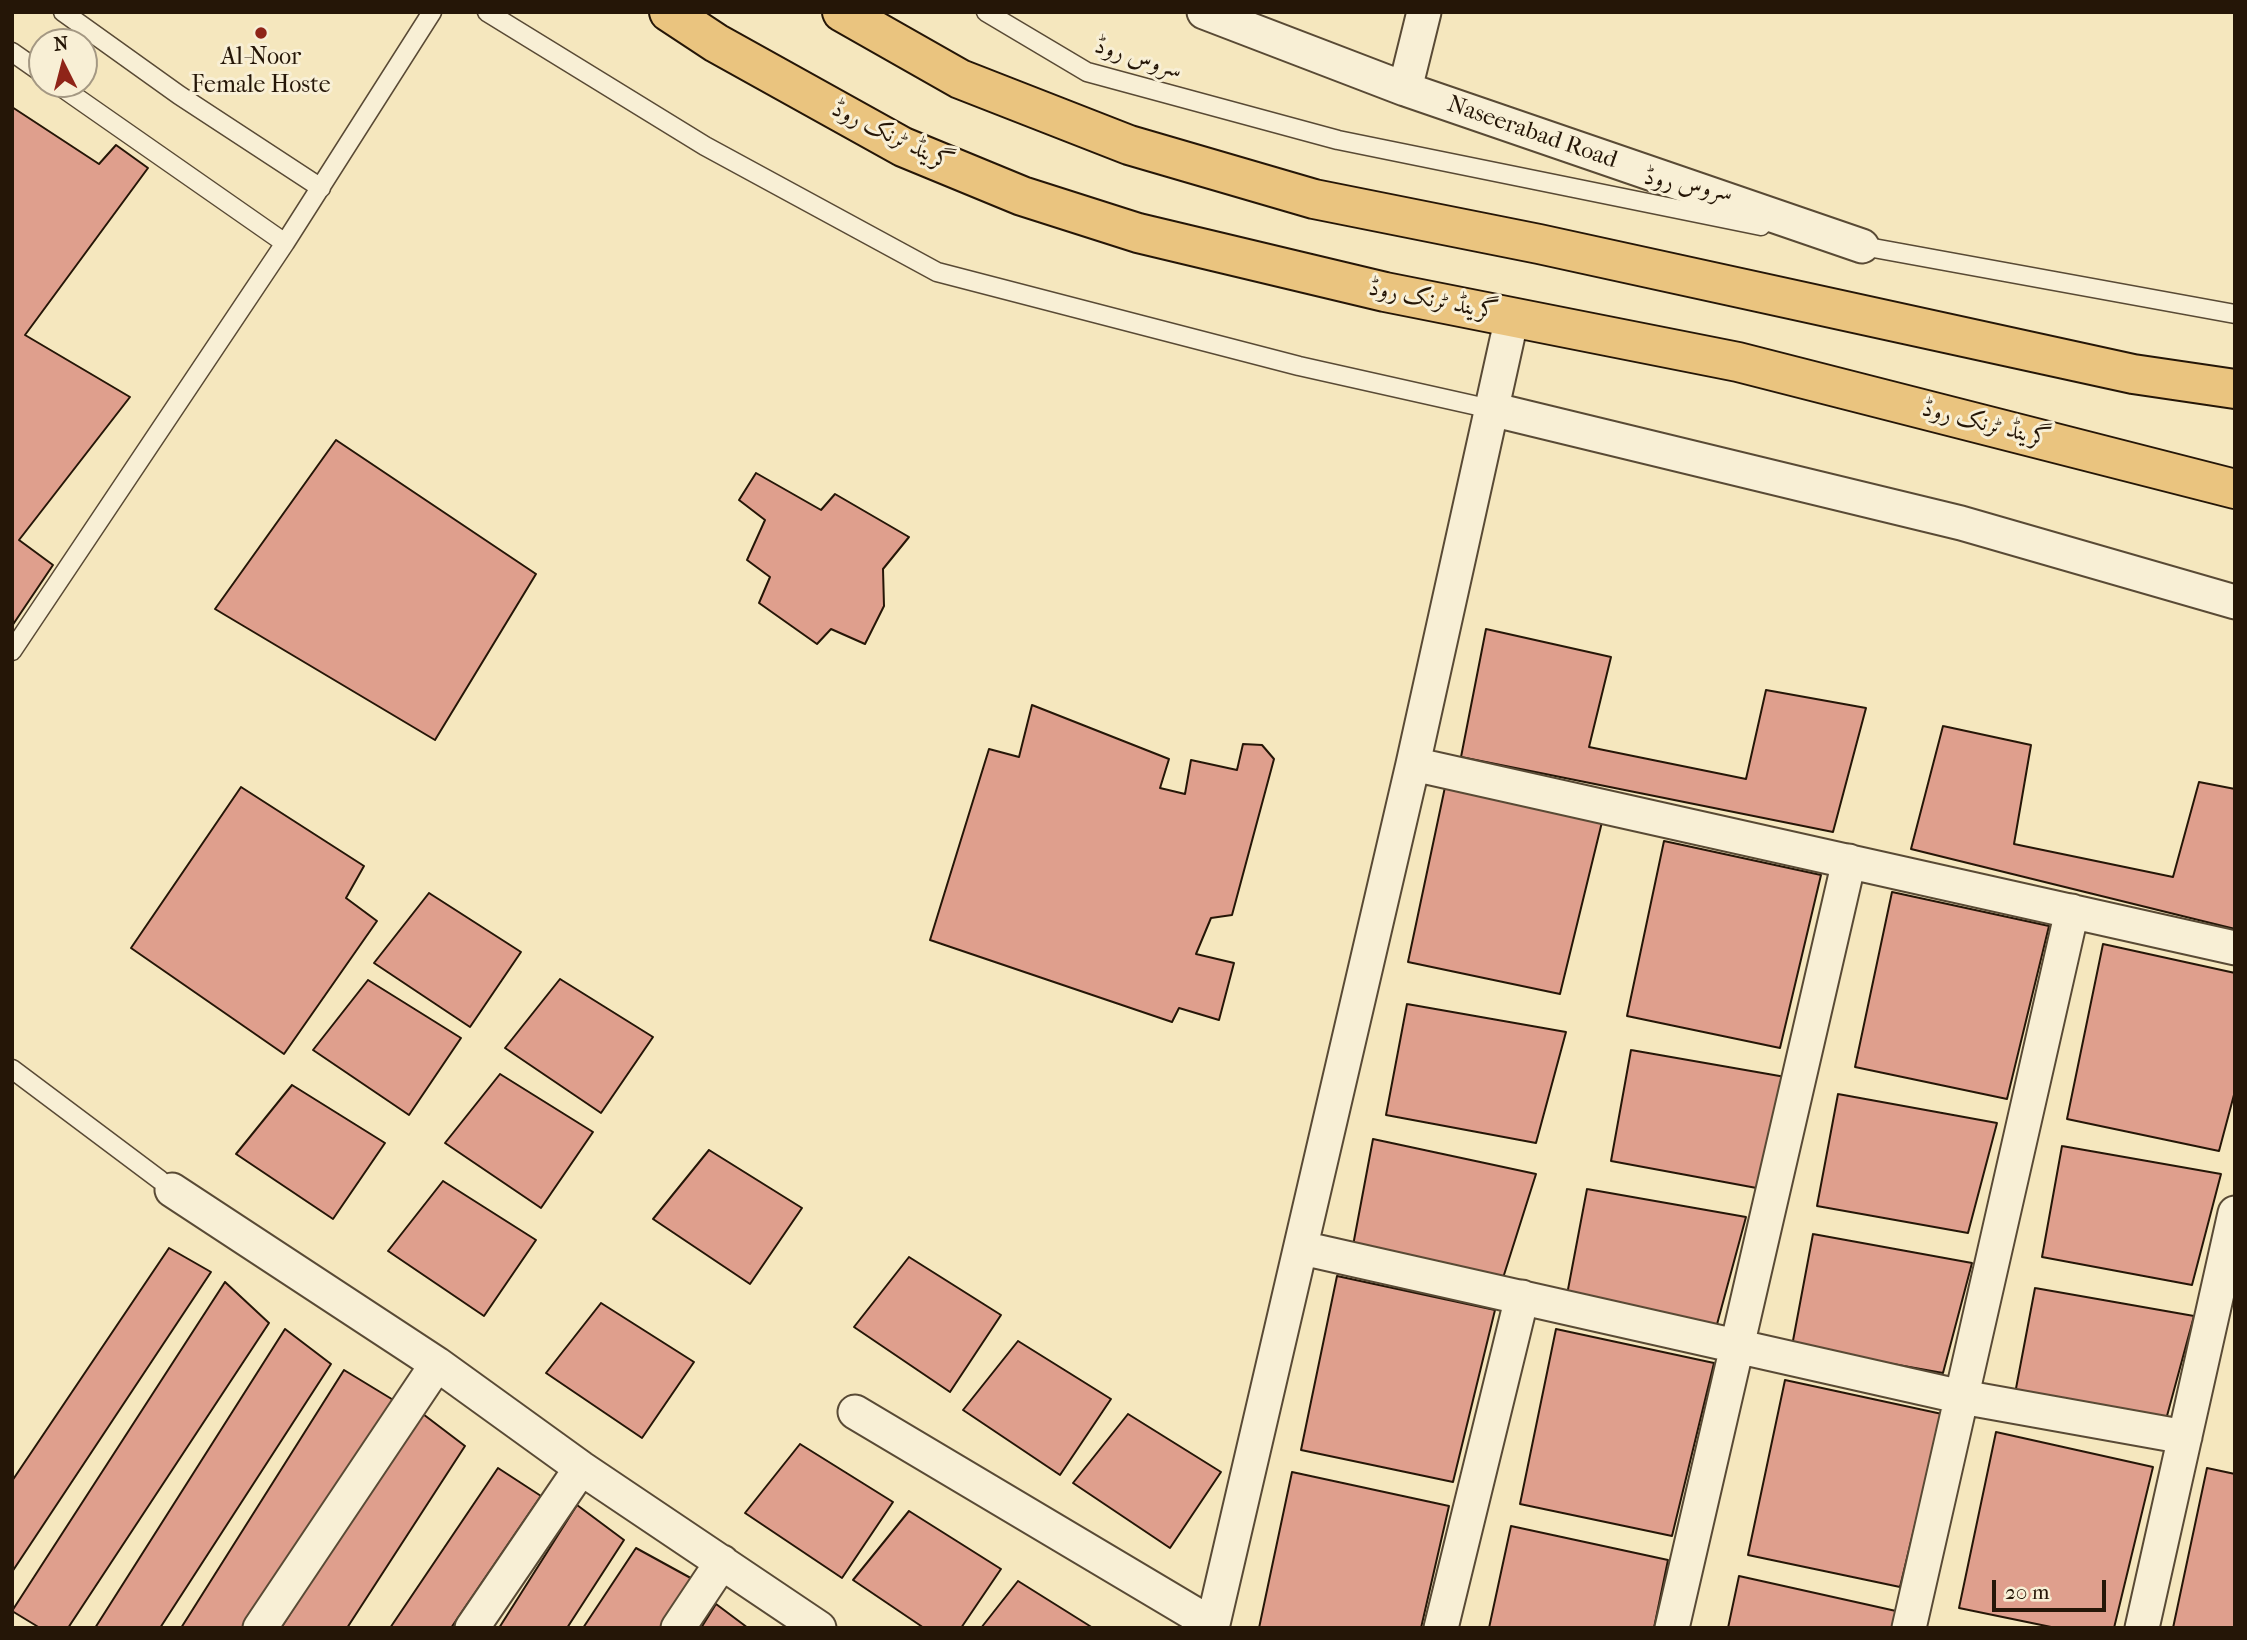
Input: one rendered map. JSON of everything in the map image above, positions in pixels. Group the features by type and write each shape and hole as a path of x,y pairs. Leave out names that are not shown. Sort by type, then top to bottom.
{"highway":[{"name":"گرینڈ ٹرنک روڈ","path":"669,12 727,49 903,147 1022,196 1138,233 1385,292 1738,362 2235,489"},
{"path":"842,12 960,79 1129,145 1314,199 1539,244 2235,398"},
{"path":"2133,374 2235,389"}],"street":[{"name":"Naseerabad Road","path":"1204,12 1405,89 1862,246"},
{"path":"1405,89 1424,12"},
{"path":"855,1412 1212,1627 1413,764 1511,317"},
{"path":"1491,409 1961,523 2235,602"},
{"path":"1413,764 2235,947"},
{"path":"1672,1628 1849,862"},
{"path":"1909,1628 2072,912"},
{"path":"166,1185 437,1364 581,1468 819,1628"},
{"path":"2142,1628 2235,1213"},
{"path":"1302,1248 1962,1397 2185,1437"},
{"path":"1441,1628 1522,1297"},
{"path":"260,1628 437,1364"},
{"path":"472,1628 581,1468"},
{"path":"678,1628 722,1562"}],"lane":[{"path":"63,12 179,95 321,188"},
{"path":"12,651 285,243 432,12"},
{"path":"487,12 705,146 937,272 1300,366 1491,409"},
{"name":"سروس روڈ","path":"986,12 1087,72 1325,137 1862,246 2235,314"},
{"path":"12,52 28,64"},
{"path":"77,98 285,243"},
{"path":"12,1069 166,1185"}],"building":[{"path":"12,107 99,164 116,145 148,168 25,335 130,397 19,540 53,565 12,626"},
{"path":"336,440 536,574 435,740 215,609"},
{"path":"756,473 821,510 835,494 909,537 883,569 884,606 865,644 831,629 817,644 759,603 770,577 747,560 765,520 739,500"},
{"path":"1486,629 1611,657 1589,747 1746,779 1766,690 1866,708 1833,832 1461,757"},
{"path":"1032,705 1169,759 1160,788 1185,794 1191,760 1237,770 1243,744 1262,745 1274,759 1232,915 1211,918 1196,954 1234,963 1219,1020 1179,1008 1172,1022 930,940 989,749 1019,757"},
{"path":"1943,726 2031,745 2014,844 2173,877 2199,782 2235,789 2235,929 1911,849"},
{"path":"241,787 364,866 346,898 377,921 284,1054 131,948"},
{"path":"1445,787 1602,822 1560,994 1408,962"},
{"path":"1664,841 1821,875 1780,1048 1627,1016"},
{"path":"1892,892 2049,926 2007,1099 1855,1067"},
{"path":"429,893 521,952 470,1027 374,963"},
{"path":"2103,944 2235,973 2235,1091 2219,1151 2067,1119"},
{"path":"560,979 653,1037 601,1113 505,1048"},
{"path":"368,980 461,1038 409,1115 313,1050"},
{"path":"1407,1004 1566,1032 1536,1143 1386,1115"},
{"path":"1631,1050 1791,1078 1762,1189 1611,1161"},
{"path":"500,1074 593,1132 541,1208 445,1143"},
{"path":"292,1085 385,1143 333,1219 236,1154"},
{"path":"1838,1094 1997,1123 1968,1233 1817,1206"},
{"path":"1373,1139 1536,1174 1503,1278 1352,1251"},
{"path":"2062,1146 2221,1174 2192,1285 2042,1257"},
{"path":"709,1150 802,1208 750,1284 653,1219"},
{"path":"443,1181 536,1240 484,1316 388,1251"},
{"path":"1587,1189 1746,1217 1716,1328 1566,1300"},
{"path":"1813,1234 1972,1263 1943,1373 1792,1346"},
{"path":"169,1248 211,1272 12,1572 12,1481"},
{"path":"909,1257 1001,1315 950,1392 854,1327"},
{"path":"1337,1276 1495,1310 1453,1482 1301,1450"},
{"path":"225,1282 269,1323 68,1628 40,1628 12,1611"},
{"path":"2035,1288 2194,1316 2164,1427 2014,1399"},
{"path":"601,1303 694,1362 642,1438 546,1373"},
{"path":"285,1329 331,1364 160,1628 95,1628"},
{"path":"1556,1329 1714,1363 1672,1536 1520,1504"},
{"path":"1018,1341 1111,1399 1060,1475 963,1410"},
{"path":"344,1370 395,1401 244,1628 181,1628"},
{"path":"1785,1380 1942,1414 1900,1587 1748,1555"},
{"path":"419,1411 465,1446 347,1628 281,1628"},
{"path":"1128,1414 1221,1472 1170,1548 1073,1483"},
{"path":"1996,1432 2153,1467 2114,1628 2056,1628 1959,1608"},
{"path":"800,1444 893,1502 842,1578 745,1513"},
{"path":"498,1468 541,1496 451,1628 390,1628"},
{"path":"2207,1468 2235,1474 2235,1628 2173,1628"},
{"path":"1292,1472 1449,1506 1421,1628 1259,1628"},
{"path":"577,1505 624,1540 567,1628 499,1628"},
{"path":"909,1511 1001,1569 961,1628 924,1628 853,1580"},
{"path":"1511,1526 1668,1560 1654,1628 1489,1628"},
{"path":"636,1548 698,1582 668,1628 583,1628"},
{"path":"1739,1576 1896,1611 1893,1628 1728,1628"},
{"path":"1018,1581 1093,1628 981,1628"},
{"path":"716,1604 748,1628 701,1628"}],"place":[{"name":"Al-Noor Female Hoste","path":"261,33"}]}
